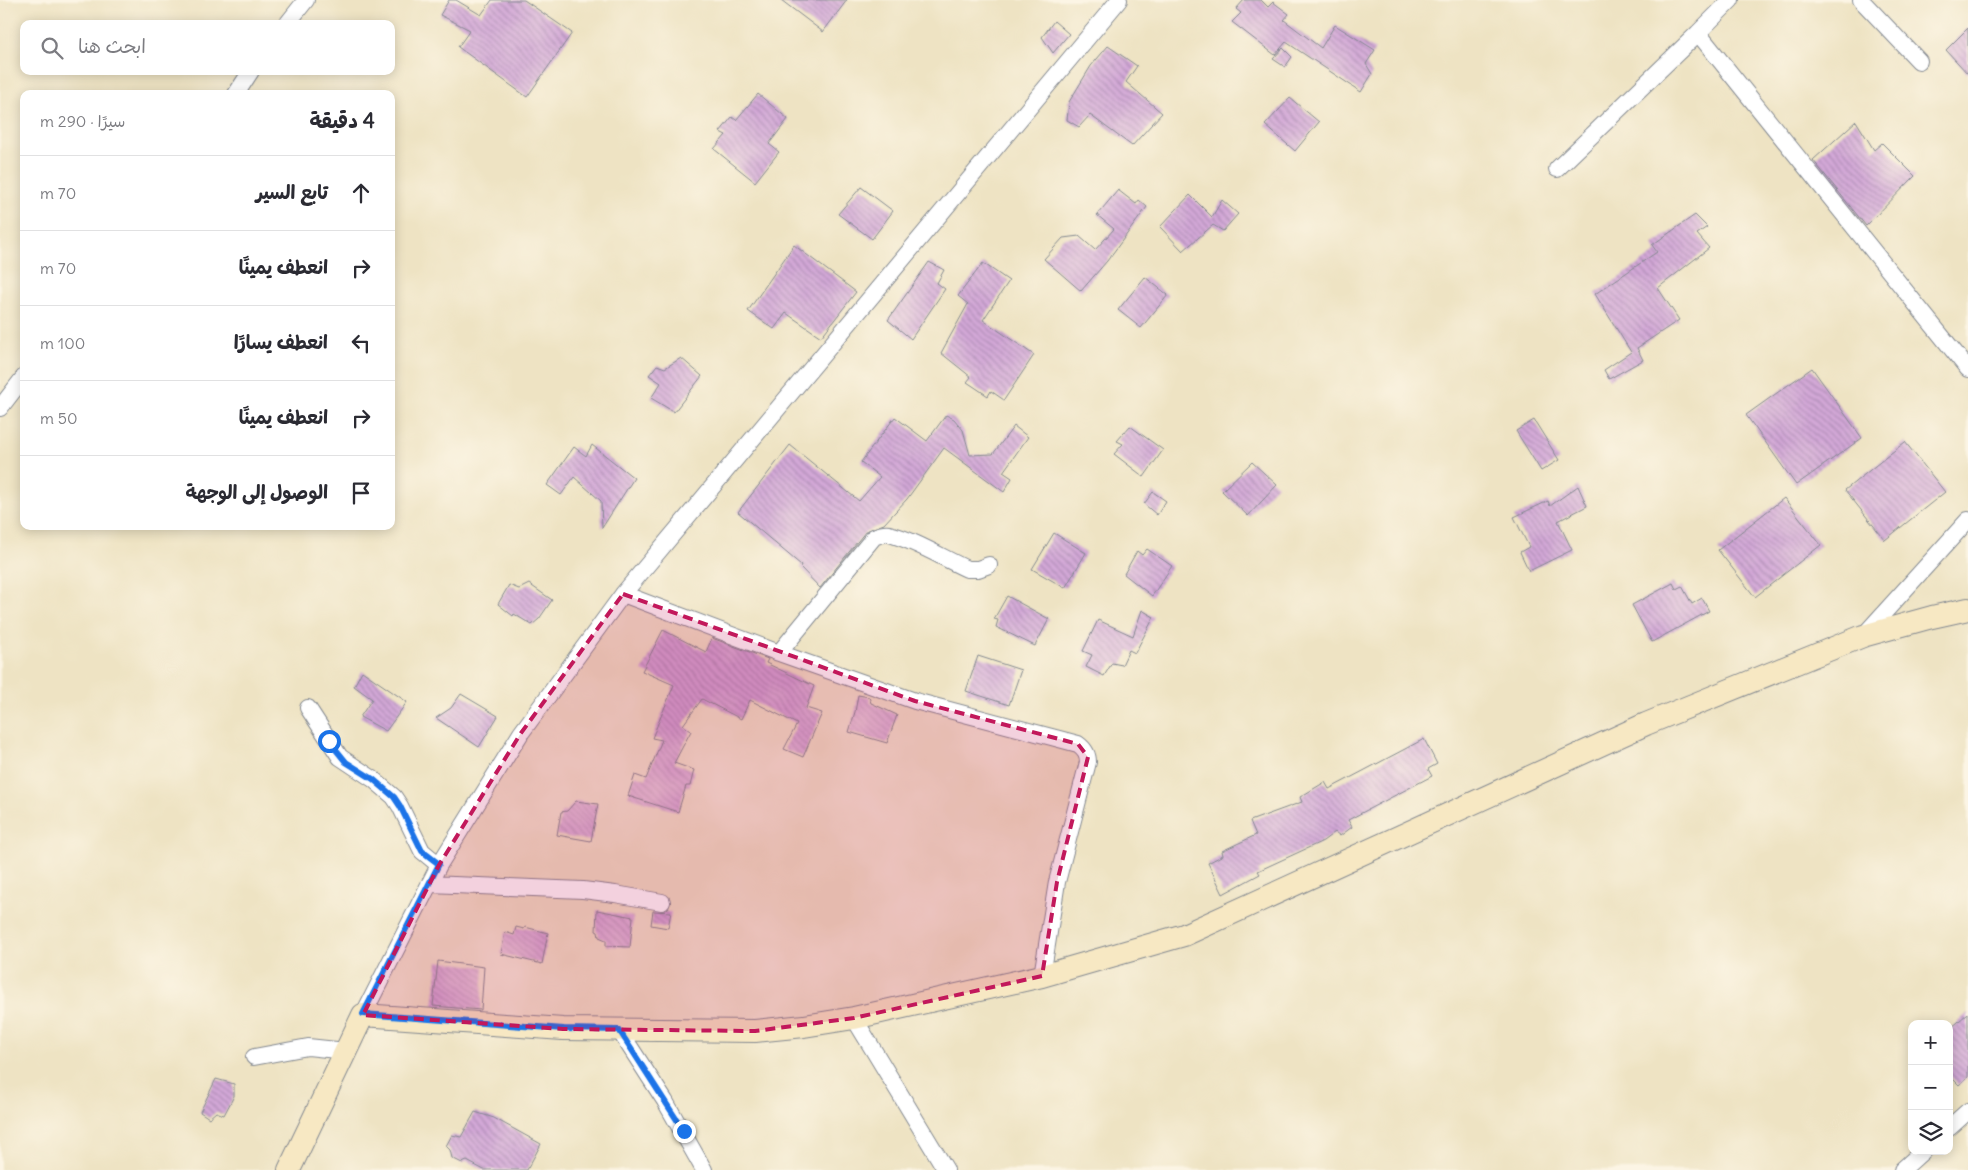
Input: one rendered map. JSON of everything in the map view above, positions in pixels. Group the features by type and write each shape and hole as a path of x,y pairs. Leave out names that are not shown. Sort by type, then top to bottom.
{"main road":[{"path":"289,1170 363,1014 564,1029 755,1031 854,1018 1042,976 1184,935 1646,724 1863,636 1968,609"}],"street":[{"path":"290,20 306,0"},
{"path":"363,1014 439,864 521,733 623,594 1119,0"},
{"path":"1557,169 1731,0"},
{"path":"1861,0 1919,61"},
{"path":"1698,33 1968,369"},
{"path":"239,90 248,75"},
{"path":"0,408 20,382"},
{"path":"1863,636 1968,520"},
{"path":"779,653 874,537 881,534 887,534 908,541 967,569 978,569 989,565"},
{"path":"623,594 779,653 915,701 1078,744 1086,751 1088,762 1057,882 1042,976"},
{"path":"308,708 340,757 373,779 394,797 422,851 439,864"},
{"path":"429,884 583,890 662,902"},
{"path":"854,1018 946,1170"},
{"path":"619,1030 665,1101 704,1170"},
{"path":"254,1057 308,1047 346,1051"},
{"path":"1953,1124 1968,1111"},
{"path":"1902,1170 1919,1155"}],"highlighted area":[{"path":"623,594 915,701 1078,744 1088,757 1057,882 1042,976 854,1018 755,1031 563,1029 363,1015 439,865 521,733"}],"building":[{"path":"449,0 456,0 481,15 492,0 524,0 572,33 527,97 458,47 470,30 440,15"},
{"path":"781,0 847,0 823,32"},
{"path":"1244,0 1261,0 1268,7 1273,2 1289,14 1284,20 1321,48 1335,25 1375,50 1366,64 1372,74 1361,92 1286,42 1275,55 1232,22 1241,13 1236,9"},
{"path":"1054,21 1069,34 1053,53 1042,37"},
{"path":"1968,28 1968,74 1946,50"},
{"path":"1108,46 1137,66 1126,82 1162,113 1132,146 1090,115 1079,127 1067,120 1069,102 1091,66"},
{"path":"1283,48 1292,57 1285,67 1273,59"},
{"path":"758,94 788,119 769,144 779,152 755,182 714,149 726,135 720,132 732,117 736,120"},
{"path":"1290,98 1319,122 1295,151 1265,125"},
{"path":"1856,121 1874,150 1882,143 1915,176 1866,226 1813,160"},
{"path":"861,187 893,211 872,239 838,214"},
{"path":"1118,190 1136,204 1139,200 1147,207 1107,261 1081,291 1044,259 1063,238 1079,236 1095,250 1114,229 1097,215"},
{"path":"1190,195 1212,217 1222,200 1238,214 1223,231 1213,225 1183,251 1160,227"},
{"path":"1695,215 1707,227 1697,234 1709,248 1658,288 1679,320 1637,348 1643,360 1609,379 1604,370 1631,352 1595,294 1657,252 1652,245"},
{"path":"794,245 856,292 821,337 786,313 774,329 748,311"},
{"path":"929,262 944,270 937,283 945,289 911,339 888,320"},
{"path":"983,263 1009,281 983,320 1034,355 1004,400 991,391 988,396 967,382 971,377 941,353 968,304 958,296"},
{"path":"1145,277 1168,295 1141,328 1118,310"},
{"path":"681,358 702,376 674,412 651,398 661,383 649,375 657,365 665,368"},
{"path":"1812,368 1862,438 1796,485 1746,415"},
{"path":"946,415 954,419 963,430 970,455 993,454 1014,426 1028,437 1003,472 1012,478 1004,492 944,448 907,499 884,524 866,531 820,588 800,567 801,565 738,512 790,445 859,501 880,477 861,462 895,417 927,441"},
{"path":"1534,420 1559,460 1541,471 1516,431"},
{"path":"1130,426 1163,450 1144,477 1114,454 1123,444 1117,441"},
{"path":"1905,442 1945,492 1885,540 1845,490"},
{"path":"592,445 634,478 602,528 601,501 574,477 561,495 547,485 574,447 586,456"},
{"path":"1252,462 1277,485 1248,516 1222,491"},
{"path":"1578,486 1587,506 1558,521 1572,550 1529,571 1520,552 1529,547 1514,517 1548,501 1550,506"},
{"path":"1153,492 1166,501 1157,515 1144,504"},
{"path":"1784,498 1821,545 1755,597 1718,550"},
{"path":"1054,533 1086,553 1065,588 1032,569"},
{"path":"1147,549 1172,566 1152,596 1124,574 1137,551 1142,555"},
{"path":"1673,583 1676,589 1682,586 1692,604 1702,598 1709,611 1652,642 1632,605"},
{"path":"529,584 552,600 539,619 532,625 514,614 513,616 498,604 509,585 519,589"},
{"path":"1007,596 1049,619 1035,646 996,627 998,620 994,619"},
{"path":"1142,610 1154,617 1135,653 1129,650 1122,665 1112,663 1104,676 1086,667 1092,655 1083,651 1098,620 1133,636"},
{"path":"663,630 706,652 712,638 768,659 766,663 814,686 806,708 822,713 803,757 784,749 797,724 750,700 741,719 702,699 683,725 691,731 674,763 694,770 690,786 686,786 678,812 628,796 635,775 646,779 662,740 652,738 674,685 642,671"},
{"path":"978,656 1021,670 1009,705 966,691"},
{"path":"362,671 407,702 386,731 360,717 372,699 354,686"},
{"path":"461,694 498,716 479,747 436,718 451,708"},
{"path":"858,695 869,697 871,703 897,715 887,743 849,732"},
{"path":"1424,739 1437,764 1428,769 1432,776 1348,820 1352,827 1340,836 1335,832 1323,841 1258,871 1260,874 1223,894 1208,863 1223,855 1222,851 1256,835 1250,821 1302,802 1300,797 1325,782 1329,789"},
{"path":"576,801 598,804 591,841 557,835 561,812 567,811"},
{"path":"597,910 633,917 630,947 606,946 606,940 599,937 596,931"},
{"path":"653,911 671,912 668,928 651,925"},
{"path":"516,927 524,929 525,927 548,933 542,964 501,954 505,932 514,935"},
{"path":"438,961 484,967 481,1010 433,1006"},
{"path":"1968,1013 1968,1077 1959,1085 1953,1079 1953,1026"},
{"path":"216,1079 234,1084 234,1096 224,1115 216,1112 209,1118 200,1112"},
{"path":"475,1112 494,1118 541,1144 527,1170 484,1170 467,1161 462,1163 452,1158 450,1150 446,1146 452,1135 461,1137"}],"route":[{"path":"329,741 340,757 373,779 394,797 422,851 439,864 363,1014 564,1029 619,1030 684,1131"}]}
